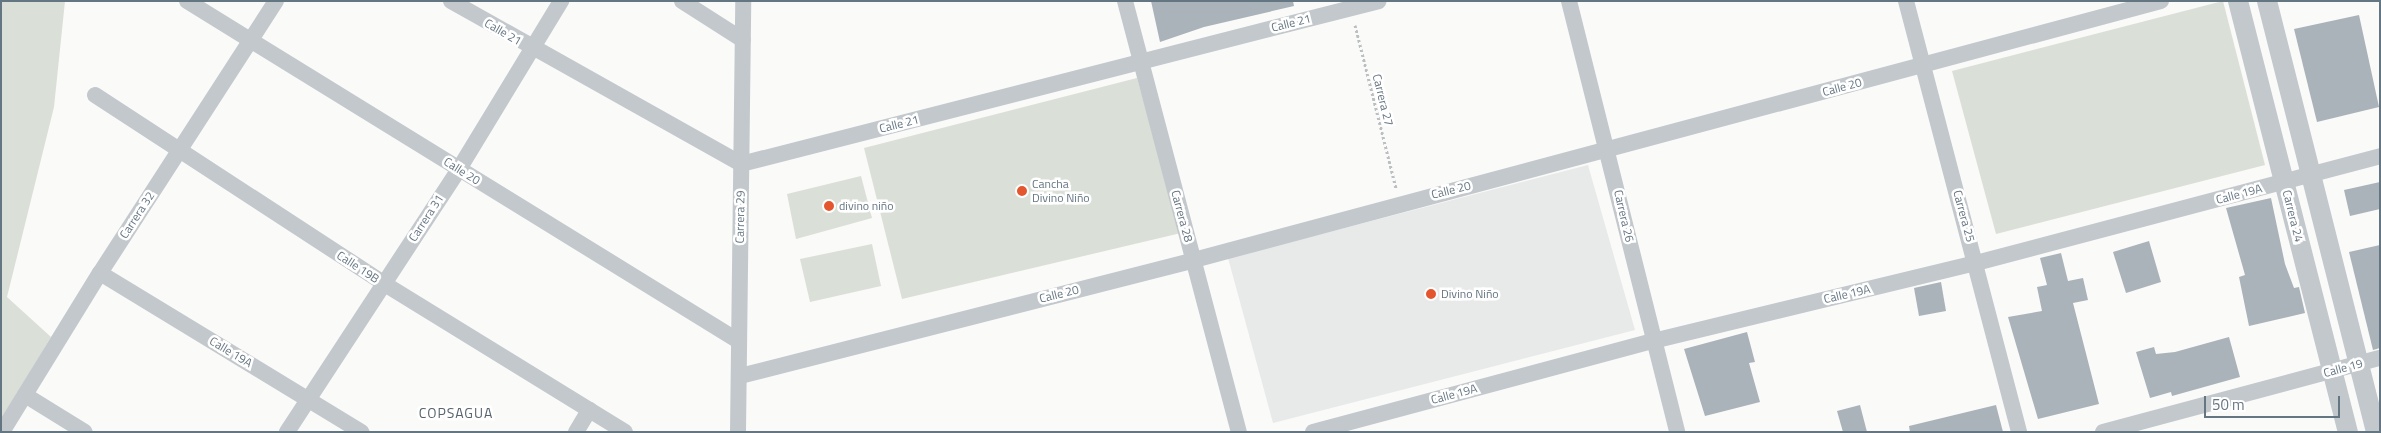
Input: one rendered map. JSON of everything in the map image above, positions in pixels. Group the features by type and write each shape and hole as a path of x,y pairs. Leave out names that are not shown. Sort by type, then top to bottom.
{"street":[{"name":"Calle 20","path":"187,1 737,340"},
{"name":"Carrera 32","path":"2,432 100,273 276,1"},
{"name":"Calle 21","path":"451,1 533,49 741,164 1379,1"},
{"name":"Carrera 31","path":"287,432 459,169 561,1"},
{"path":"682,1 743,40"},
{"name":"Carrera 29","path":"738,432 740,376 737,340 743,1"},
{"name":"Carrera 28","path":"1125,1 1239,432"},
{"name":"Carrera 26","path":"1569,1 1608,150 1652,341 1677,432"},
{"name":"Carrera 25","path":"1906,1 2020,432"},
{"name":"Calle 20","path":"740,376 1194,260 2161,1"},
{"name":"Carrera 24","path":"2238,1 2348,432"},
{"path":"2267,1 2376,432"},
{"name":"Calle 19B","path":"95,95 384,284 625,432"},
{"name":"Calle 19A","path":"1313,432 1652,341 1976,263 2380,156"},
{"name":"Calle 19A","path":"100,273 362,432"},
{"name":"Calle 19","path":"2103,432 2380,358"},
{"path":"25,395 85,432"},
{"path":"576,432 589,410"}],"path":[{"name":"Carrera 27","path":"1351,8 1400,204"}],"shaded area":[{"path":"1,1 65,1 54,107 7,297 51,337 4,415 1,425"},
{"path":"2223,1 2265,165 1996,234 1952,71"},
{"name":"Cancha Divino Niño","path":"1137,78 1181,233 902,299 864,148"},
{"name":"Divino Niño","path":"1588,165 1635,330 1273,423 1228,258"},
{"name":"divino niño","path":"861,176 872,218 796,239 787,194"},
{"name":"divino niño","path":"872,244 881,286 810,302 800,259"}],"building":[{"path":"1151,1 1293,1 1294,6 1204,27 1160,42"},
{"path":"2359,15 2379,107 2317,122 2294,29"},
{"path":"2380,182 2380,209 2350,216 2344,190"},
{"path":"2271,198 2285,264 2294,288 2299,287 2305,313 2249,326 2239,277 2245,275 2226,208"},
{"path":"2149,241 2161,282 2126,293 2113,252"},
{"path":"2380,245 2380,348 2373,350 2349,252"},
{"path":"2061,253 2068,281 2083,278 2088,300 2073,303 2099,404 2038,419 2008,317 2042,311 2037,287 2047,285 2040,258"},
{"path":"1941,282 1946,311 1919,316 1914,288"},
{"path":"1747,332 1755,362 1749,363 1760,402 1705,416 1684,349"},
{"path":"2229,337 2240,377 2172,396 2171,392 2150,398 2136,352 2154,347 2156,354 2175,352"},
{"path":"1860,405 1867,432 1843,432 1837,411"},
{"path":"1996,405 2003,432 1910,432 1909,426"}],"place":[{"name":"Cancha Divino Niño","path":"1022,191"},
{"name":"divino niño","path":"829,206"},
{"name":"Divino Niño","path":"1431,294"}],"district":[{"name":"COPSAGUA","path":"456,413"}]}
